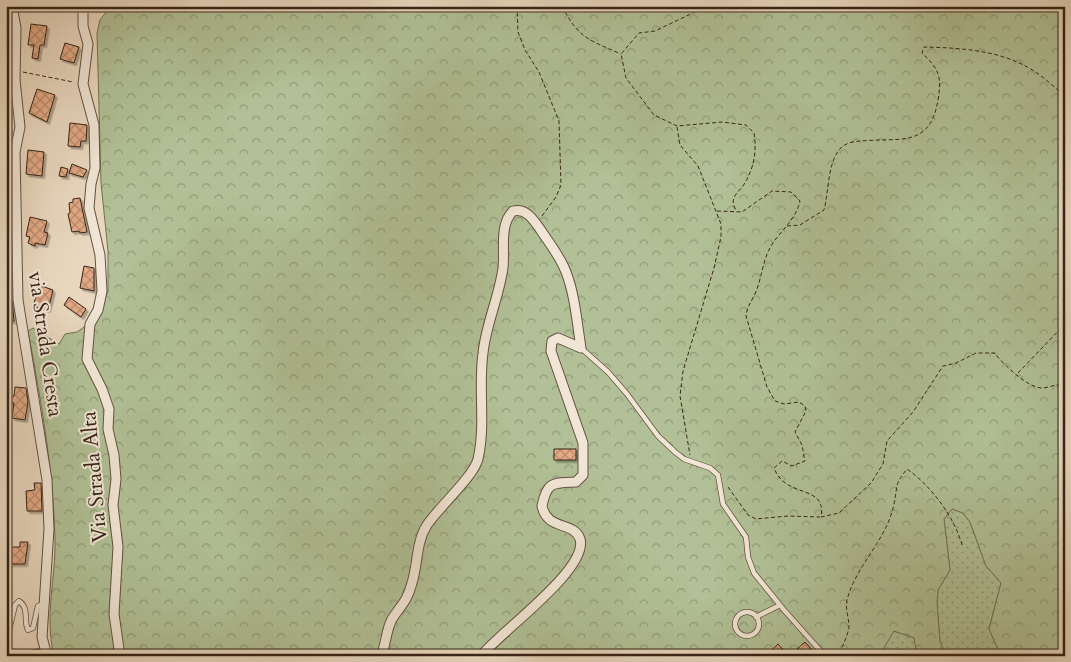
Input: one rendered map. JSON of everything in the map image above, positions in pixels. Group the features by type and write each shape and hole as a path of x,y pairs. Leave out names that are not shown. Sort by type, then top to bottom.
{"street":[{"name":"via Strada Cresta","path":"12,6 16,28 15,70 20,127 15,152 18,300 47,480 49,529 42,637 47,656"},
{"name":"Via Strada Alta","path":"83,6 83,26 88,44 83,84 94,125 95,168 91,184 89,208 100,255 102,291 98,310 90,324 87,359 102,389 108,409 108,429 114,455 116,480 113,504 118,547 114,614 120,656"},
{"path":"381,656 392,620 405,603 412,584 419,543 425,527 440,506 464,482 478,462 483,432 482,356 488,321 502,271 504,223 513,210 519,210 529,215 557,254 566,272 581,348"},
{"path":"481,656 507,629 553,589 574,564 581,545 579,537 571,529 556,525 549,520 542,506 549,486 554,483 576,482 583,475 584,443 550,351 552,341 558,338 581,348"}],"lane":[{"path":"581,348 608,372 658,436 675,452 710,468 718,475 723,504 746,537 748,558 754,572 825,656"},
{"path":"6,643 15,605 20,601 24,605 27,612 25,624 28,630 34,628 38,606 45,604"},
{"path":"756,617 780,605"},
{"path":"748,610 756,617 760,624 757,631 747,637 738,634 734,625 735,617 748,610"}],"path":[{"path":"517,6 518,32 559,121 560,185 556,197 536,224"},
{"path":"562,6 572,26 587,40 621,54"},
{"path":"621,54 639,33 656,31 697,11 712,12 724,9 726,6"},
{"path":"786,226 800,225 824,210 827,200 829,171 843,146 852,142 878,139 904,141 918,137 928,127 937,108 941,85 937,68 922,53 924,47 963,48 1008,57 1035,71 1065,96"},
{"path":"621,54 626,78 654,115 677,126 722,122 746,126 754,133 757,148 754,163 749,176 734,197 733,204 737,210"},
{"path":"15,70 83,84"},
{"path":"677,126 680,145 698,166 717,211 721,237 702,312 683,371 680,396 691,460"},
{"path":"717,211 737,210 742,212 749,209 772,190 791,192 800,201 795,216 764,257 755,296 748,306 746,316 767,387 775,401 784,404 799,402 805,406 806,411 795,432 802,445 805,460 792,466 782,461 774,468 781,480 790,488 816,496 822,504 821,517"},
{"path":"1017,373 1065,324"},
{"path":"718,475 748,515 756,519 788,516 821,517 839,513 870,483 883,464 887,441 913,412 943,366 956,363 976,353 994,353 1023,380 1038,387 1065,385"},
{"path":"833,656 840,652 849,628 846,602 860,567 869,557 883,531 894,505 897,482 907,469 921,479 957,527 962,545"}],"green space":[{"path":"111,6 1065,6 1065,647 1048,656 999,652 989,629 1001,583 986,566 970,522 963,513 952,509 944,519 950,570 938,590 937,603 940,642 947,656 917,656 914,638 894,631 879,656 54,656 50,626 55,553 52,486 42,408 28,331 33,328 59,344 65,334 77,332 87,325 108,292 108,251 101,183 97,33 100,20"},
{"path":"6,57 10,135 6,240"},
{"path":"952,509 963,513 970,522 986,566 1001,583 989,629 999,651 1036,656 947,656 940,642 937,603 938,590 950,570 944,519"},
{"path":"893,631 915,638 917,656 879,656"}],"building":[{"path":"31,24 47,26 44,45 40,45 38,59 32,58 34,45 28,45"},
{"path":"65,43 79,47 74,63 60,59"},
{"path":"37,89 55,95 47,122 29,113"},
{"path":"70,123 87,125 86,141 81,141 80,147 68,146"},
{"path":"28,150 44,152 42,176 26,174"},
{"path":"72,164 87,170 83,177 69,173"},
{"path":"61,167 68,169 66,177 59,176"},
{"path":"80,198 87,232 80,233 79,231 72,232 68,214 70,213 69,203 73,202 73,199"},
{"path":"30,217 47,221 44,232 48,233 45,245 35,243 35,246 28,243 30,237 26,236"},
{"path":"84,266 94,268 94,291 80,288"},
{"path":"39,285 53,290 48,310 33,307"},
{"path":"69,297 86,309 81,317 64,305"},
{"path":"7,299 12,299 14,321 6,321"},
{"path":"15,387 26,388 28,402 25,420 12,418 14,403 8,402 9,396 14,396"},
{"path":"554,449 576,449 576,460 554,460"},
{"path":"34,483 41,483 42,511 27,511 26,491 35,490"},
{"path":"20,542 28,542 25,564 8,564 8,547 20,547"},
{"path":"805,642 817,656 804,656 797,649"},
{"path":"778,644 788,656 766,656"},
{"path":"39,649 40,656 21,656 21,652"}]}
